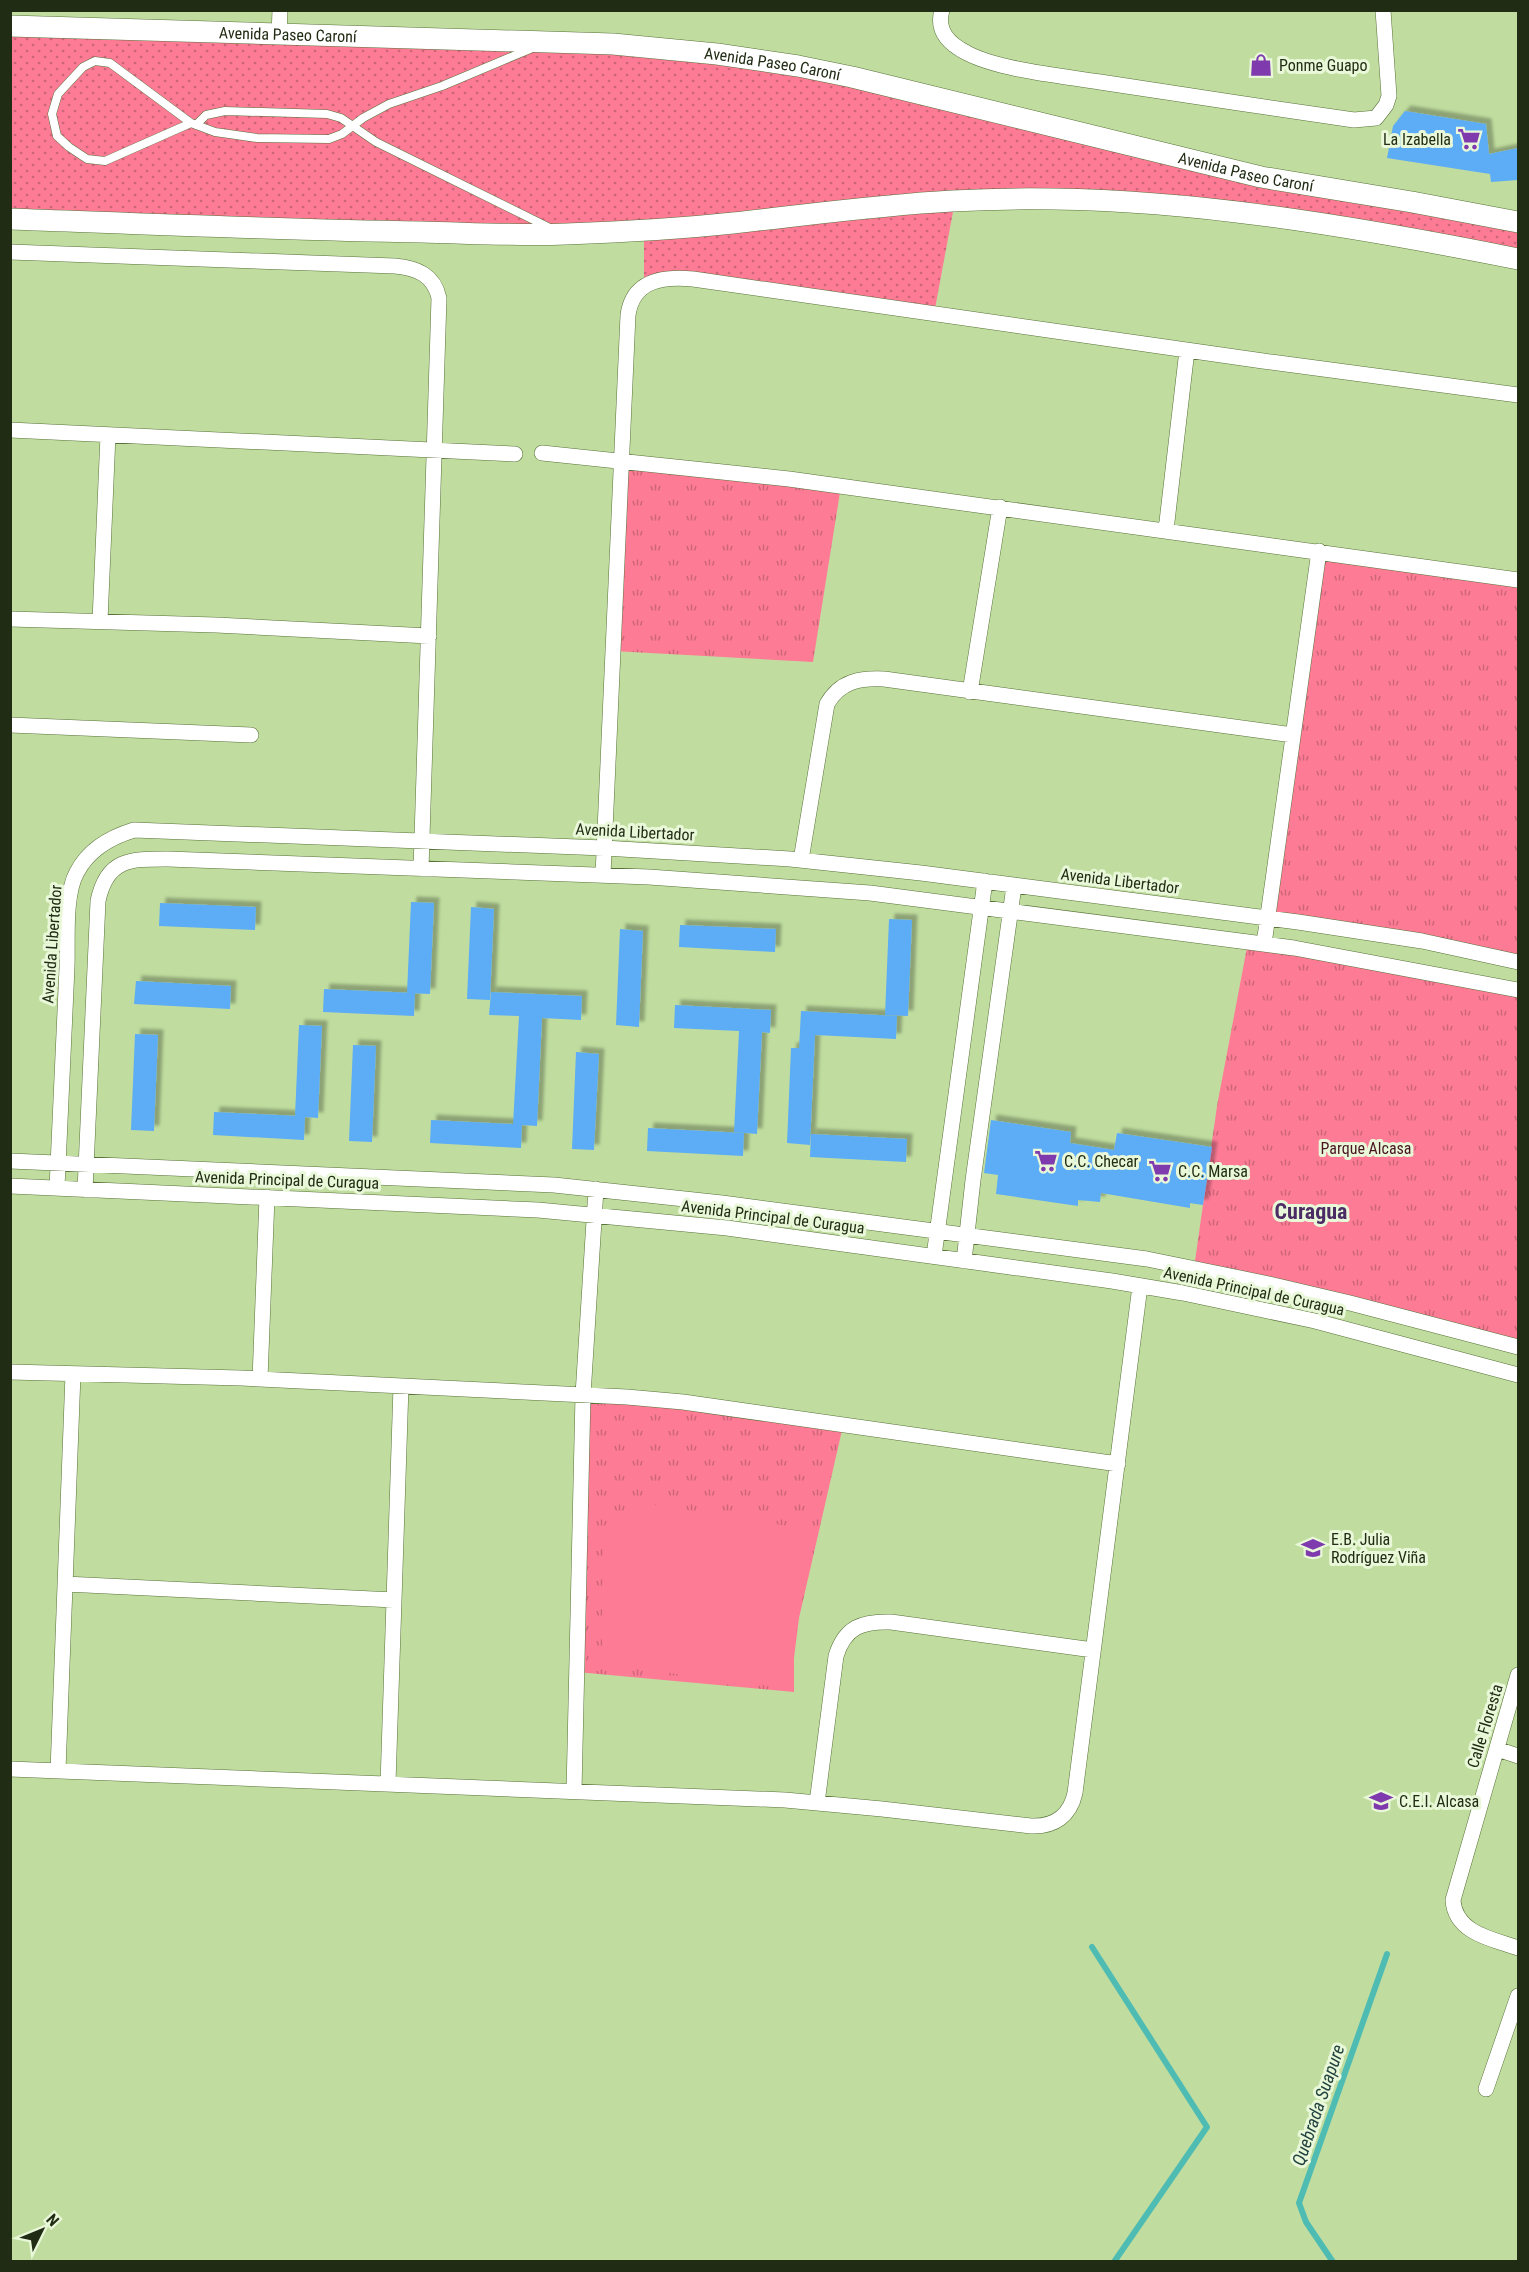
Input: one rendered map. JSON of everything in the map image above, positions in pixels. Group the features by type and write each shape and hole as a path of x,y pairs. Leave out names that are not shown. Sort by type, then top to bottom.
{"street":[{"path":"279,10 279,35"},
{"path":"942,10 940,22 942,32 948,40 967,54 994,63 1079,79 1354,120 1376,118 1386,105 1389,96 1383,10"},
{"name":"Avenida Paseo Caroní","path":"10,26 545,42 665,48 798,66 928,95 1155,153 1261,177 1518,222"},
{"path":"10,219 361,231 562,234 729,224 864,208 955,201 1125,201 1272,218 1452,246 1518,259"},
{"path":"10,252 395,266 418,270 435,285 439,298 421,869"},
{"path":"603,875 629,306 638,292 658,279 675,277 693,279 1518,395"},
{"path":"1166,530 1187,350"},
{"path":"10,430 515,454"},
{"path":"100,621 108,435"},
{"path":"542,453 789,479 1518,580"},
{"path":"970,692 1000,507"},
{"path":"1264,944 1319,551"},
{"path":"10,619 216,625 429,636"},
{"path":"801,860 827,704 835,693 850,681 870,678 1293,735"},
{"path":"10,725 251,735"},
{"name":"Avenida Libertador","path":"57,1188 72,884 77,871 94,850 119,834 135,830 604,848 801,860 985,881 1267,918 1378,934 1518,962"},
{"path":"85,1190 96,920 101,888 106,878 113,869 130,860 157,859 603,875 826,889 981,906 1264,944 1358,959 1518,990"},
{"path":"934,1256 985,881"},
{"path":"964,1261 1014,886"},
{"name":"Avenida Principal de Curagua","path":"10,1161 492,1182 596,1189 937,1230 1100,1252 1200,1269 1350,1303 1518,1347"},
{"name":"Avenida Principal de Curagua","path":"10,1186 594,1214 727,1228 1140,1286 1238,1304 1315,1321 1518,1375"},
{"path":"574,1792 583,1395 596,1189"},
{"path":"260,1379 267,1197"},
{"path":"10,1769 817,1803 1031,1826 1049,1825 1070,1809 1075,1793 1140,1286"},
{"path":"10,1372 260,1379 683,1402 1118,1464"},
{"path":"58,1771 73,1374"},
{"path":"388,1784 401,1386"},
{"path":"65,1584 394,1600"},
{"path":"817,1803 836,1656 844,1637 859,1626 880,1621 891,1622 1094,1650"},
{"name":"Calle Floresta","path":"1518,1675 1453,1900 1453,1908 1463,1923 1478,1935 1518,1948"},
{"path":"1497,1749 1518,1756"},
{"path":"1486,2089 1518,1996"}],"lane":[{"path":"545,42 442,86 389,104 354,125 342,134 329,139 257,138 215,132 194,124 110,63 95,61 84,67 58,94 52,114 57,136 87,159 105,161 194,124 206,115 225,111 327,114 341,118 354,125 376,142 562,234"}],"green space":[{"path":"11,26 613,44 899,88 1518,222 1518,259 1272,218 955,201 934,314 693,279 644,287 644,231 11,219"},
{"path":"622,460 841,486 813,662 613,651"},
{"path":"1319,551 1518,580 1518,962 1267,918"},
{"name":"Parque Alcasa","path":"1248,942 1518,990 1518,1347 1194,1268 1217,1106"},
{"path":"583,1395 843,1426 799,1618 794,1658 794,1692 577,1672"},
{"path":"642,1503 800,1528 808,1534 811,1544 790,1669 784,1684 778,1687 623,1667 607,1658 602,1642 603,1528"}],"building":[{"path":"1405,111 1486,124 1489,154 1518,148 1518,180 1491,182 1490,174 1387,158 1393,126"},
{"path":"411,902 434,903 430,994 407,993"},
{"path":"160,903 256,907 255,930 159,926"},
{"path":"471,907 494,909 490,1000 467,999"},
{"path":"889,919 912,920 908,1016 885,1015"},
{"path":"680,925 776,929 775,952 679,947"},
{"path":"620,929 643,931 639,1027 616,1025"},
{"path":"136,981 231,986 230,1009 134,1004"},
{"path":"324,989 415,993 414,1016 323,1012"},
{"path":"491,992 582,996 581,1020 542,1018 537,1126 522,1125 521,1148 430,1143 431,1120 513,1124 519,1016 489,1015"},
{"path":"675,1005 771,1010 770,1033 762,1032 757,1134 734,1132 739,1031 674,1028"},
{"path":"801,1011 897,1016 896,1039 815,1035 810,1145 787,1143 791,1048 799,1048"},
{"path":"299,1025 322,1026 318,1118 305,1117 304,1140 213,1135 214,1112 295,1116"},
{"path":"135,1034 158,1035 154,1131 131,1130"},
{"path":"353,1045 376,1046 372,1142 349,1141"},
{"path":"576,1052 599,1054 594,1150 572,1149"},
{"path":"991,1120 1071,1132 1070,1143 1114,1150 1117,1133 1212,1147 1203,1205 1190,1203 1190,1208 1101,1193 1100,1202 1078,1200 1078,1206 996,1194 998,1175 984,1173"},
{"path":"648,1128 744,1133 743,1156 647,1151"},
{"path":"811,1134 907,1139 906,1162 810,1157"}],"waterway":[{"path":"1092,1947 1207,2127 1114,2262"},
{"name":"Quebrada Suapure","path":"1333,2262 1306,2222 1299,2203 1387,1954"}],"place":[{"name":"Ponme Guapo","path":"1261,65"},
{"name":"La Izabella","path":"1469,139"},
{"name":"C.C. Checar","path":"1046,1161"},
{"name":"C.C. Marsa","path":"1160,1171"},
{"name":"E.B. Julia Rodríguez Viña","path":"1313,1548"},
{"name":"C.E.I. Alcasa","path":"1381,1801"}],"district":[{"name":"Curagua","path":"1311,1211"}]}
